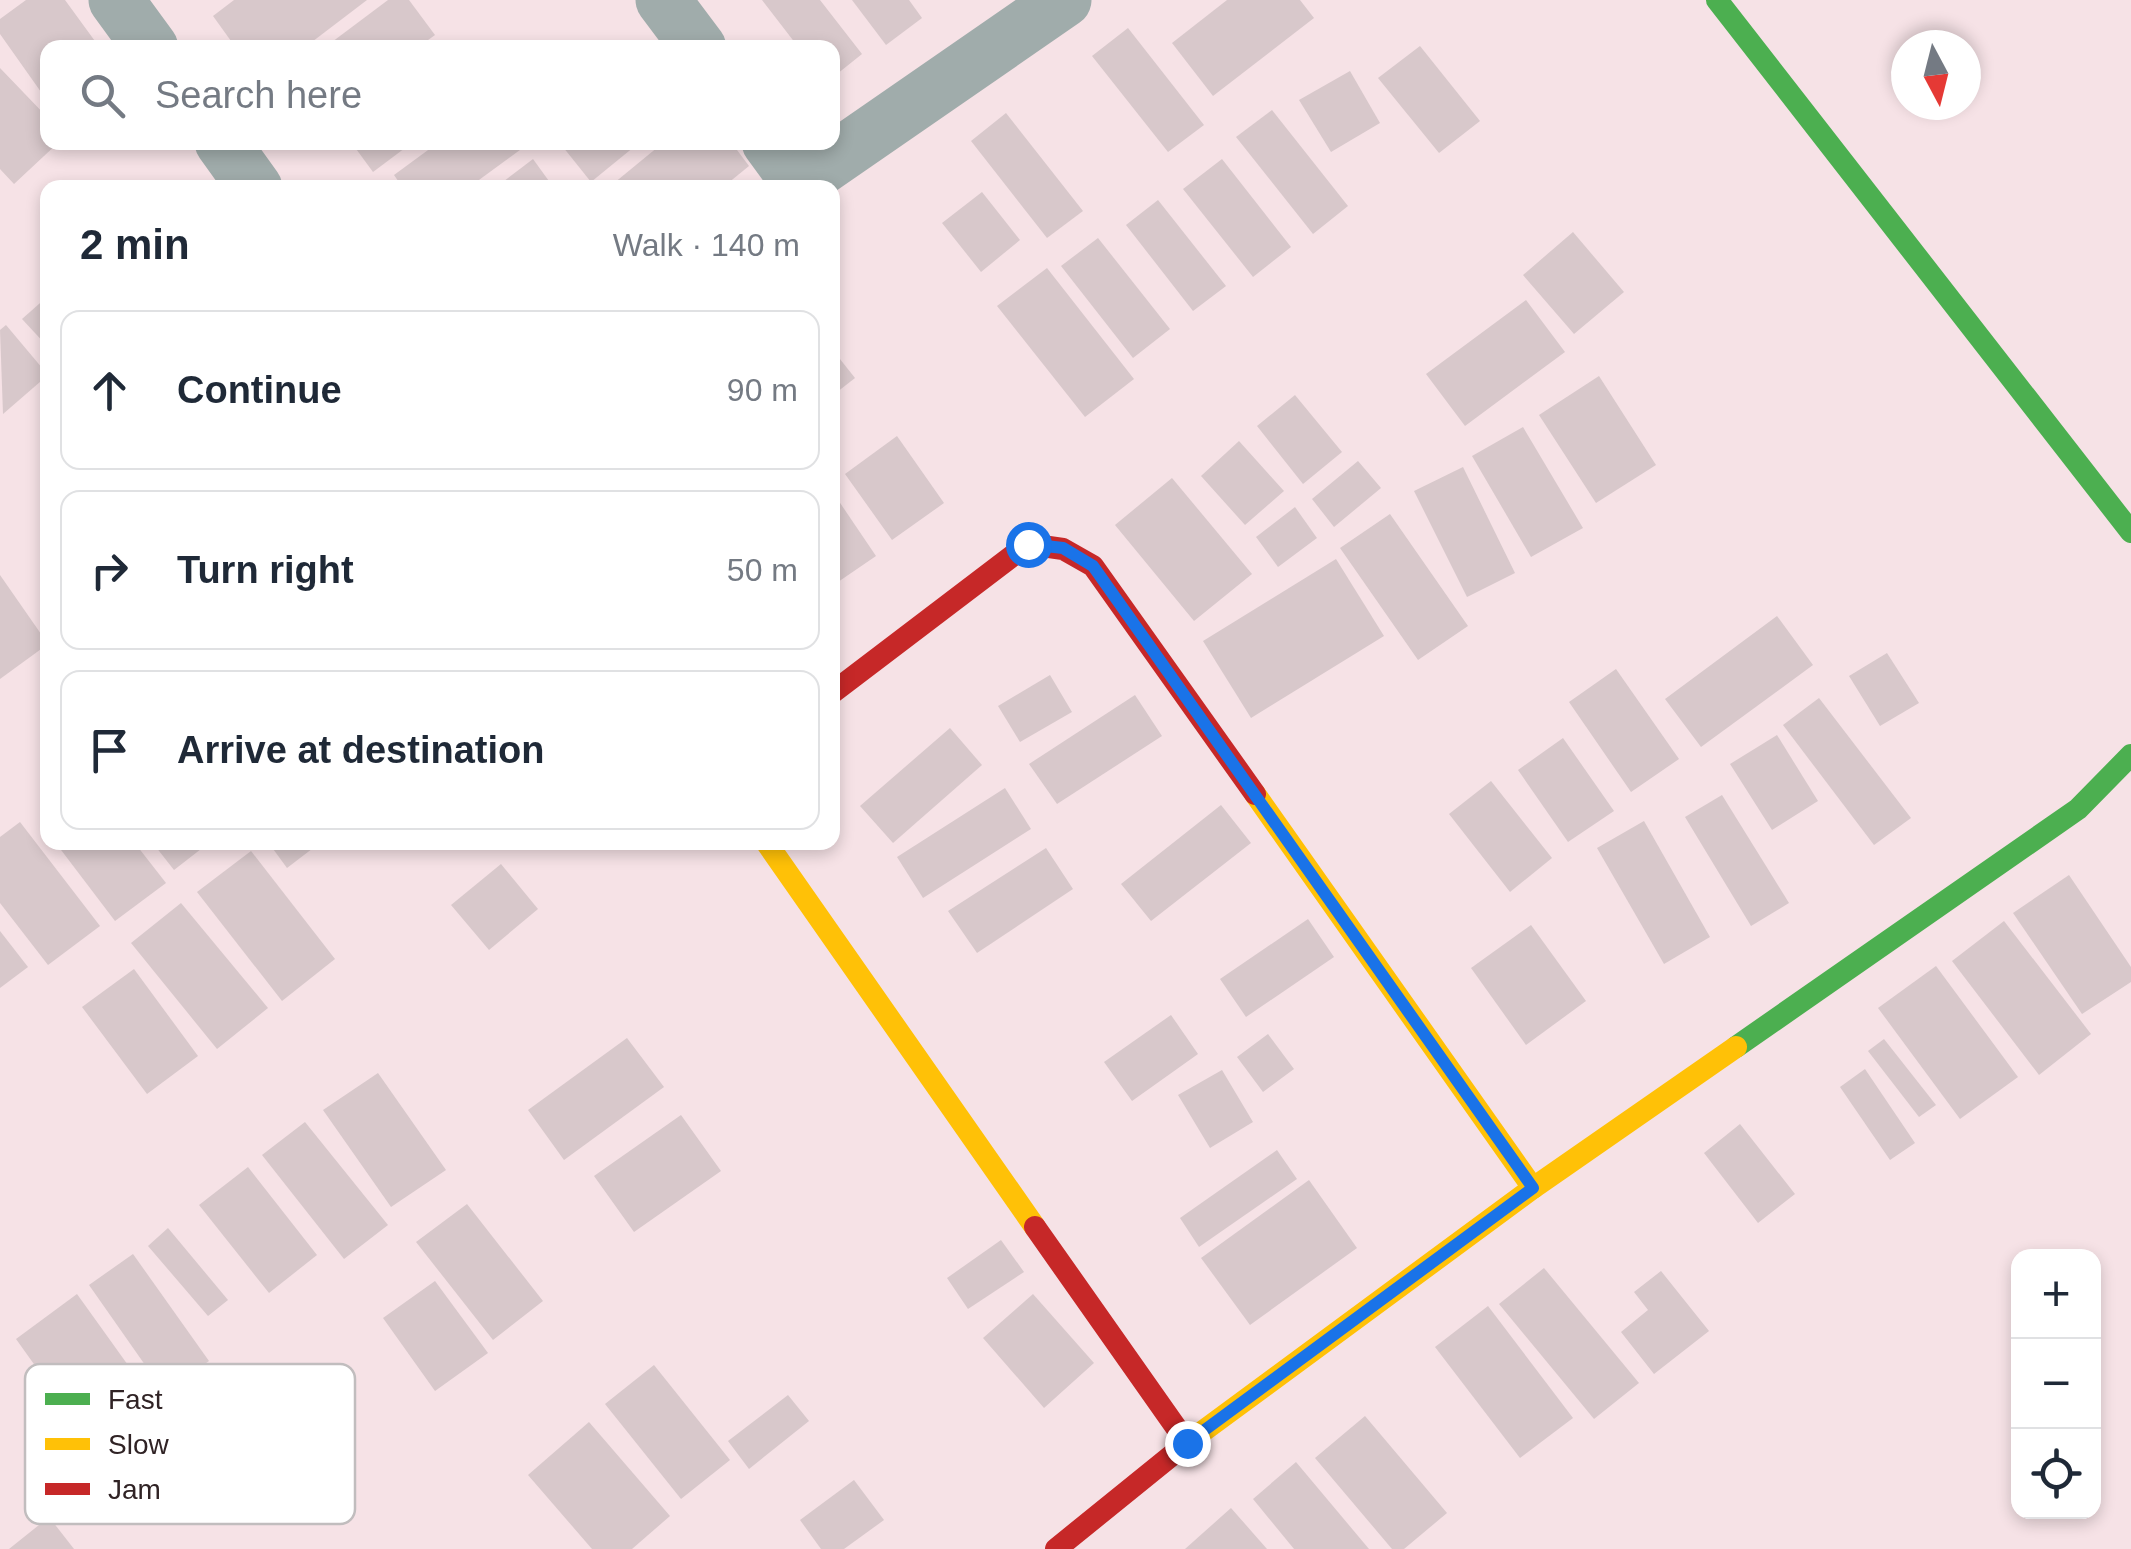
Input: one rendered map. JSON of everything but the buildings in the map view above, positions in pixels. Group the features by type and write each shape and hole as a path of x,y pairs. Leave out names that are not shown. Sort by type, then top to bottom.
{"street":[{"path":"116,0 145,40"},
{"path":"663,0 692,40"},
{"path":"840,138 1064,0"},
{"path":"1717,0 2131,532"},
{"path":"228,150 249,180"},
{"path":"787,171 821,150"},
{"path":"840,686 1028,544 1044,543 1077,553 1093,566 1533,1188"},
{"path":"1056,1549 1187,1443 1533,1188 2078,809 2131,756"},
{"path":"772,850 1187,1443"}],"traffic: fast":[{"path":"1717,0 2131,532"},
{"path":"1736,1047 2078,809 2131,755"}],"traffic: slow":[{"path":"1255,794 1533,1188"},
{"path":"772,850 1035,1227"},
{"path":"1187,1443 1533,1188 1736,1047"}],"traffic: jam":[{"path":"840,687 1028,544 1063,549 1093,566 1255,794"},
{"path":"1035,1227 1187,1443 1056,1549"}],"route":[{"path":"1028,544 1063,548 1093,566 1533,1188 1187,1443"}]}
